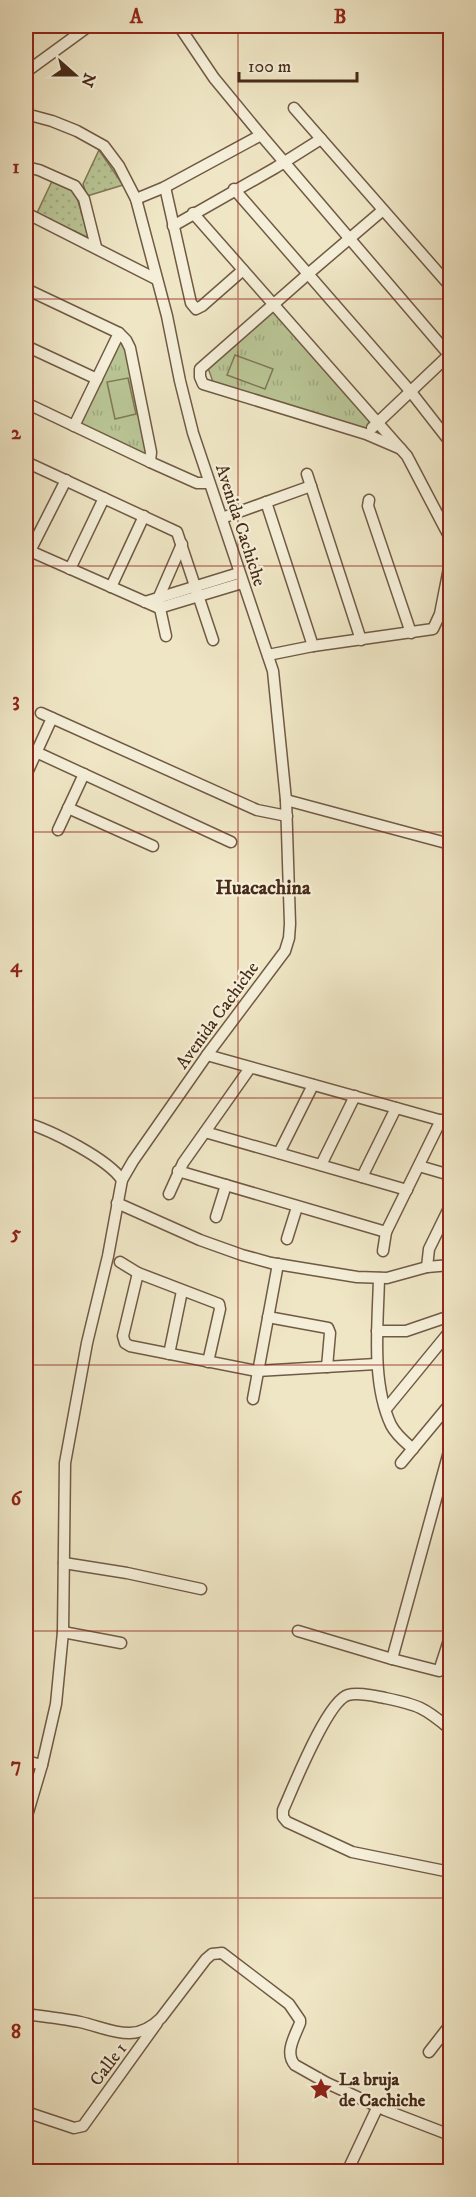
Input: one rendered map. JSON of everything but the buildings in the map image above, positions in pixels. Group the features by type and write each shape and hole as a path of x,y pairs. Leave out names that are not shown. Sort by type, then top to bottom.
{"street":[{"path":"26,72 89,26"},
{"path":"179,26 214,78 284,163 450,355 366,434"},
{"path":"294,108 450,286"},
{"name":"Avenida Cachiche","path":"26,114 52,121 104,146 115,160 136,199 167,316 193,433 240,578 268,655 275,689 286,800 290,924 285,951 207,1055 122,1180 108,1256 87,1343 65,1463 63,1632 56,1704 42,1765 26,1819"},
{"path":"136,199 165,187 261,135"},
{"path":"173,226 234,189 284,163 321,139"},
{"path":"26,167 39,170 75,186 84,199 96,247"},
{"path":"165,187 191,303 196,309 243,270"},
{"path":"234,189 411,393 450,442"},
{"path":"383,210 200,369 200,377 203,384 366,434 401,449"},
{"path":"26,213 156,279"},
{"path":"194,213 407,456 450,538"},
{"path":"26,289 119,333 126,340 130,348 151,452 150,462"},
{"path":"74,426 119,333"},
{"path":"26,346 97,379"},
{"path":"26,403 197,483 209,483"},
{"path":"26,462 177,532 213,640"},
{"path":"307,474 361,640"},
{"path":"66,480 28,550 145,602 158,604 240,578"},
{"path":"222,518 311,486"},
{"path":"70,569 104,498"},
{"path":"369,500 368,506 411,633"},
{"path":"266,502 313,646"},
{"path":"111,587 144,516"},
{"path":"166,636 158,604 182,544"},
{"path":"268,655 313,646 433,629 442,606 450,563"},
{"path":"26,776 47,716 257,810 286,816"},
{"path":"36,752 231,842"},
{"path":"58,830 84,774"},
{"path":"286,800 450,844"},
{"path":"68,808 153,846"},
{"path":"207,1055 446,1122 419,1166 386,1232 383,1251"},
{"path":"169,1194 178,1171 250,1068"},
{"path":"279,1153 313,1085"},
{"path":"321,1165 355,1096"},
{"path":"362,1177 396,1108"},
{"path":"26,1123 46,1129 94,1157 112,1169 122,1180"},
{"path":"204,1132 407,1190"},
{"path":"419,1166 450,1175"},
{"path":"178,1171 386,1232"},
{"path":"216,1218 226,1185"},
{"path":"117,1203 242,1256 278,1264 357,1277 379,1278 404,1275 427,1267 450,1265"},
{"path":"287,1239 297,1207"},
{"path":"427,1267 429,1249 450,1210"},
{"path":"120,1262 182,1291 219,1304 220,1309 208,1362"},
{"path":"253,1399 278,1264"},
{"path":"138,1272 123,1336 125,1343 130,1346 257,1371 376,1364"},
{"path":"379,1278 376,1364 392,1425 398,1435 413,1449"},
{"path":"169,1354 182,1291"},
{"path":"377,1331 406,1330 450,1316"},
{"path":"268,1317 328,1328 330,1334 327,1367"},
{"path":"386,1409 450,1330"},
{"path":"401,1463 448,1411"},
{"path":"392,1659 448,1469 450,1448"},
{"path":"64,1563 127,1573 201,1589"},
{"path":"298,1631 439,1671 450,1637"},
{"path":"63,1632 121,1642"},
{"path":"450,1729 427,1710 416,1705 374,1696 349,1695 339,1699 328,1714 286,1804 283,1817 287,1822 351,1852 450,1872"},
{"path":"26,1761 42,1765"},
{"name":"Calle 1","path":"26,2112 74,2128 83,2126 206,1959 212,1954 222,1953 289,2004 296,2014 300,2024 290,2050 292,2062 295,2065 327,2083 378,2106"},
{"path":"26,2012 81,2022 115,2034 142,2030 154,2025 161,2018"},
{"path":"429,2052 450,2025"},
{"path":"347,2172 378,2106 450,2135"}],"green space":[{"path":"99,150 123,185 87,196 83,184"},
{"path":"53,179 75,191 89,238 37,213"},
{"path":"275,309 373,422 364,430 213,382 208,368"},
{"path":"117,340 124,342 149,453 146,457 78,425"},
{"path":"235,355 273,369 265,389 227,375"},
{"path":"128,378 136,414 115,419 107,382"}],"place":[{"name":"La bruja de Cachiche","path":"321,2089"}],"district":[{"name":"Huacachina","path":"263,887"}]}
